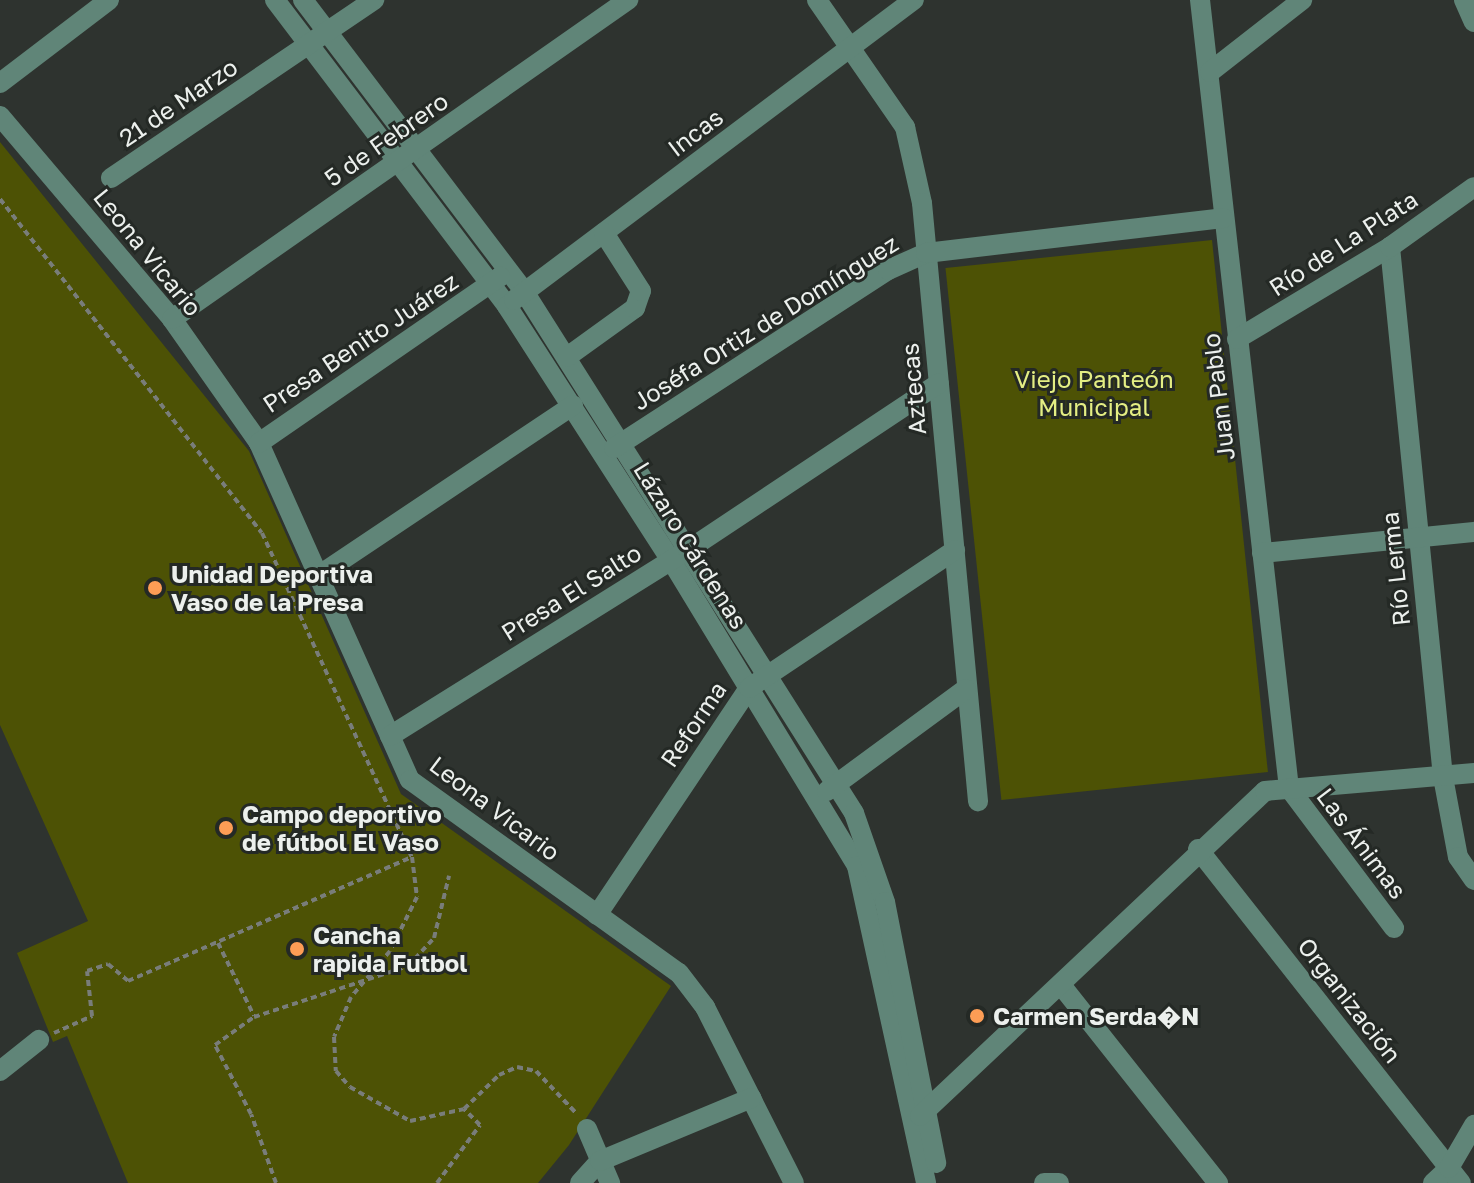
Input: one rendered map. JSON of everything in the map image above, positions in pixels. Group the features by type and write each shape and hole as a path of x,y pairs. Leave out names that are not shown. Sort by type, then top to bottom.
{"street":[{"path":"0,83 109,0"},
{"name":"Lázaro Cárdenas","path":"275,0 507,306 604,454 769,677 854,813 885,902 921,1116 926,1183"},
{"name":"Lázaro Cárdenas","path":"303,0 525,293 623,442 749,688 857,866 939,1183"},
{"path":"327,33 374,0"},
{"name":"5 de Febrero","path":"172,319 628,0"},
{"name":"Aztecas","path":"817,0 905,127 926,253 978,801"},
{"name":"Incas","path":"507,306 914,0"},
{"name":"Juan Pablo","path":"1200,0 1289,788"},
{"path":"1210,72 1302,0"},
{"path":"1464,0 1474,22"},
{"name":"21 de Marzo","path":"111,178 327,33"},
{"name":"Leona Vicario","path":"0,116 172,319 259,443 410,780 679,973 705,1007 794,1183"},
{"name":"Río de La Plata","path":"1237,339 1390,247 1474,187"},
{"name":"Joséfa Ortiz de Domínguez","path":"604,454 888,270 926,253 1223,218"},
{"path":"567,357 635,308 641,291 604,233"},
{"name":"Río Lerma","path":"1390,247 1443,777 1458,857 1474,880"},
{"name":"Presa Benito Juárez","path":"259,443 508,272"},
{"name":"Presa El Salto","path":"390,736 679,555 939,383"},
{"path":"318,576 573,405"},
{"path":"1262,553 1474,532"},
{"name":"Reforma","path":"597,915 749,688 955,550"},
{"path":"817,798 966,689"},
{"path":"921,1116 1061,985 1198,849 1265,791 1474,773"},
{"name":"Las Ánimas","path":"1289,788 1394,928"},
{"name":"Organización","path":"1198,849 1455,1176"},
{"path":"1061,985 1218,1183"},
{"path":"0,1071 39,1040"},
{"path":"580,1183 600,1161 751,1098"},
{"path":"1433,1183 1455,1176 1474,1125"},
{"path":"587,1129 610,1183"},
{"path":"1044,1183 1059,1183"}],"path":[{"path":"0,199 262,533 412,857 417,897 390,951 351,997 334,1037 336,1071 350,1087 410,1121 464,1109 482,1088 517,1067 536,1071 587,1129"},
{"path":"39,1040 92,1016 87,971 108,964 128,981 412,857"},
{"path":"276,1183 251,1114 215,1045 254,1017 408,966 425,953 434,938 449,876"},
{"path":"218,943 254,1017"},
{"path":"437,1183 480,1125 464,1109"}],"green space":[{"name":"Unidad Deportiva Vaso de la Presa","path":"0,142 249,451 401,794 671,986 569,1145 538,1183 128,1183 67,1036 53,1042 17,953 88,921 0,725"},
{"name":"Viejo Panteón Municipal","path":"1212,240 1268,772 1001,800 945,268"}],"place":[{"name":"Unidad Deportiva Vaso de la Presa","path":"155,588"},
{"name":"Campo deportivo de fútbol El Vaso","path":"226,828"},
{"name":"Cancha rapida Futbol","path":"297,949"},
{"name":"Carmen Serda�N","path":"977,1016"}]}
